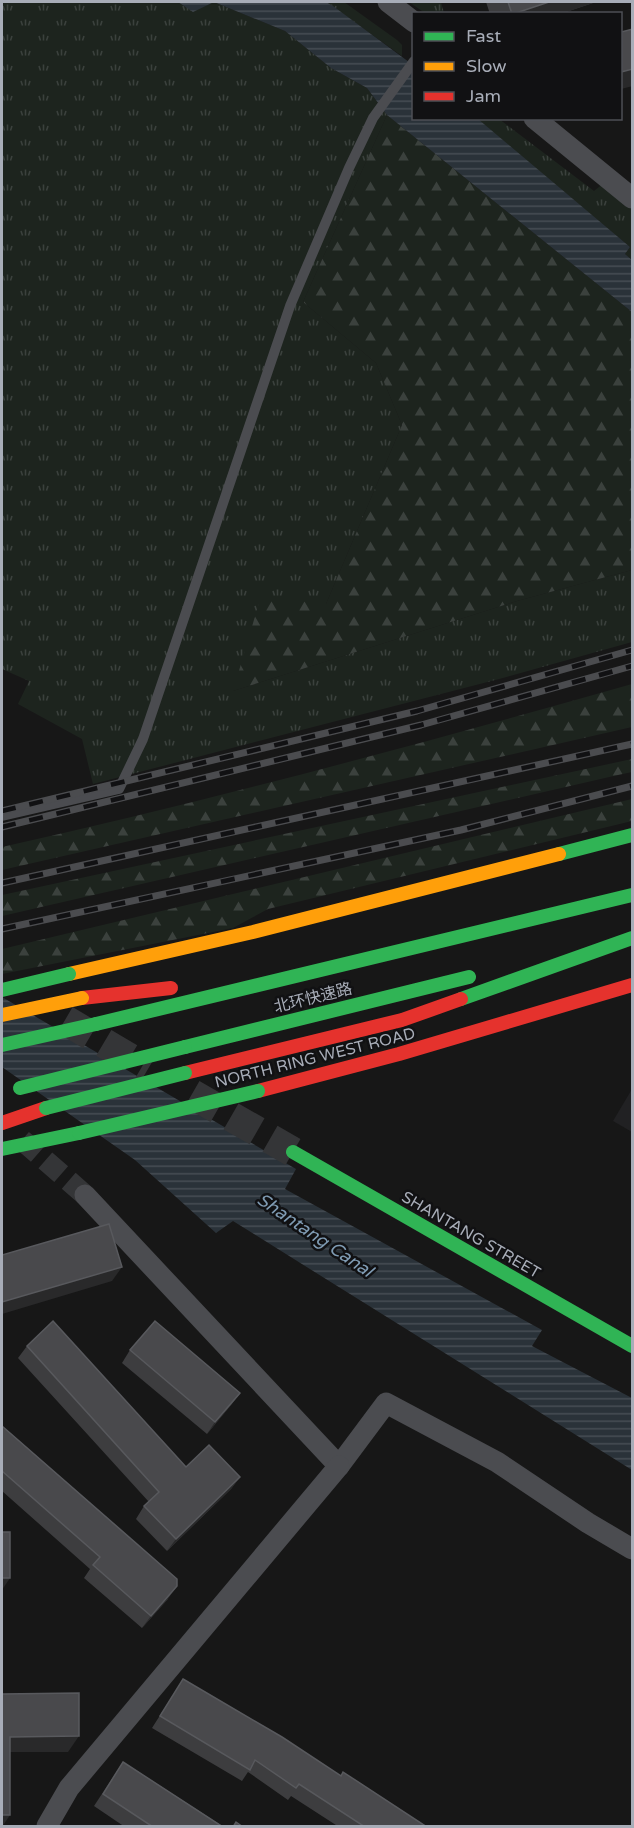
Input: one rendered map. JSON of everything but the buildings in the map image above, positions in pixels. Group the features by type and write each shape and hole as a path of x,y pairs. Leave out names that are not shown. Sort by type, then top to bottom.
{"main road":[{"path":"2,990 253,932 633,835"},
{"name":"北环快速路","path":"2,1046 633,895"},
{"path":"253,932 426,902"},
{"path":"518,965 633,937"},
{"path":"2,1123 46,1108 402,1020 633,937"},
{"path":"207,984 309,972"},
{"name":"北环快速路","path":"15,1089 483,973"},
{"name":"NORTH RING WEST ROAD","path":"2,1149 258,1091 399,1054 633,985"},
{"path":"2,1015 82,998 184,986"},
{"name":"SHANTANG STREET","path":"293,1152 633,1346"}],"street":[{"path":"388,2 412,20"},
{"path":"536,120 633,198"},
{"path":"85,1195 339,1466"},
{"path":"47,1827 69,1788 339,1466 386,1403 497,1462 588,1523 633,1549"}],"lane":[{"path":"2,816 119,789 143,739 290,306 373,118 412,64"}],"shaded area":[{"path":"632,1089 632,1132 613,1121"}],"green space":[{"path":"2,2 178,2 193,11 214,2 285,31 331,68 367,88 387,115 303,302 376,363 402,425 326,604 233,691 517,601 632,570 632,642 499,679 93,784 82,739 18,704 29,681 2,669"},
{"path":"326,2 344,2 397,40 402,45 402,56"},
{"path":"409,2 441,2 444,12 424,12"},
{"path":"387,115 632,312 632,570 517,601 233,691 261,596 326,604 402,425 376,363 303,302"},
{"path":"478,120 500,120 594,191 604,183 632,205 632,260 625,254 630,247"},
{"path":"632,684 632,727 2,870 2,847 318,770"},
{"path":"632,759 632,772 2,916 2,895"},
{"path":"632,799 632,821 268,909 233,928 2,974 2,949"}],"water":[{"path":"178,2 214,2 193,12"},
{"path":"214,2 326,2 412,64 412,120 479,120 630,247 625,254 632,260 632,312 387,115 367,88 331,68 285,31"},
{"name":"Shantang Canal","path":"2,997 296,1169 285,1189 542,1330 532,1346 632,1398 632,1470 233,1221 216,1233 135,1160 2,1067"}],"tunnel":[{"path":"65,1020 148,1069"},
{"path":"192,1094 293,1152"},
{"path":"22,1140 85,1195"}],"railway":[{"path":"2,811 417,711 632,650"},
{"path":"2,827 421,725 632,666"},
{"path":"2,883 632,744"},
{"path":"2,929 461,830 632,786"}],"traffic: fast":[{"path":"559,854 632,835"},
{"path":"96,1024 632,895"},
{"path":"461,999 632,938"},
{"path":"2,990 69,974"},
{"path":"185,1047 469,977"},
{"path":"2,1045 96,1024"},
{"path":"20,1088 185,1047"},
{"path":"46,1108 185,1073"},
{"path":"79,1133 258,1091"},
{"path":"2,1149 79,1133"},
{"path":"293,1152 632,1346"}],"traffic: slow":[{"path":"69,974 253,932 559,854"},
{"path":"2,1015 82,998"}],"traffic: jam":[{"path":"258,1091 399,1054 632,985"},
{"path":"82,998 171,988"},
{"path":"185,1073 402,1020 461,999"},
{"path":"2,1123 46,1108"}]}
